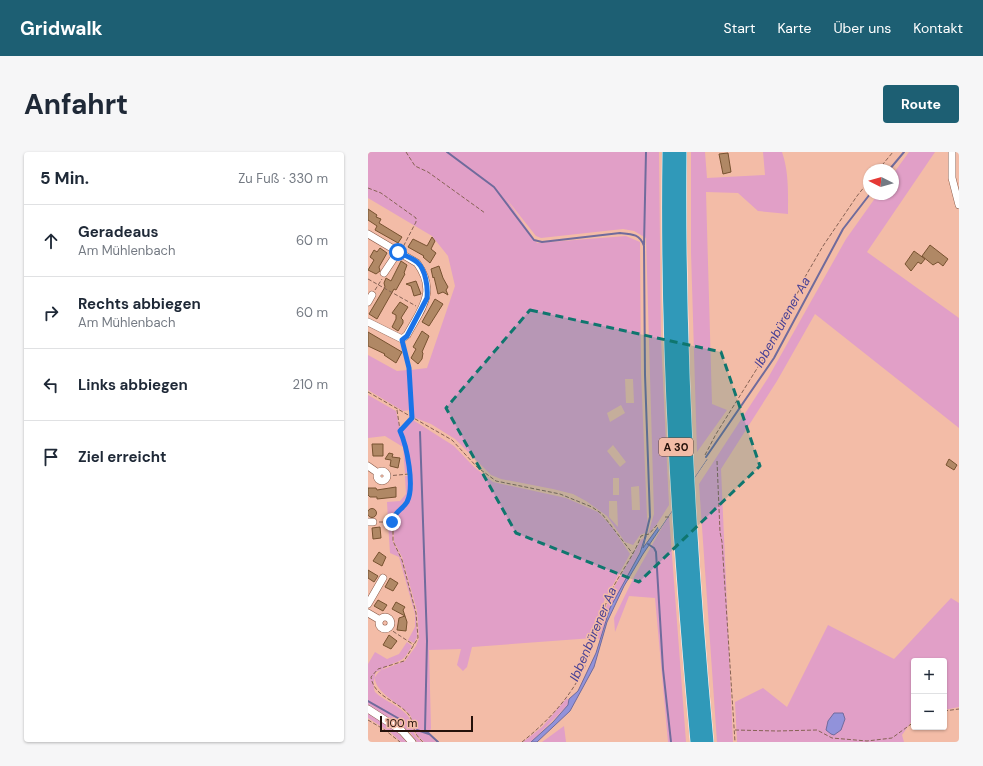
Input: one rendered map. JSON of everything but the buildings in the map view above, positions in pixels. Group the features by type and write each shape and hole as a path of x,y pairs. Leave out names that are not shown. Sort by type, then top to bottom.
{"highway":[{"name":"A 30","path":"669,152 673,391 681,546 697,742"},
{"name":"A 30","path":"680,152 683,364 686,443 708,742"}],"street":[{"path":"952,152 952,178 959,205"},
{"path":"368,234 417,263 423,270 428,291 427,298 421,310 407,336 402,340 368,322"},
{"path":"384,273 398,252"},
{"path":"368,466 378,473 384,472 387,476"},
{"path":"368,604 383,578"},
{"path":"368,613 380,620 380,627 385,629 388,628"},
{"path":"368,709 402,731 412,742"}],"path":[{"path":"406,152 415,166 428,172 485,213"},
{"path":"883,164 893,152"},
{"path":"368,188 381,193 416,218 416,222 403,247 398,252"},
{"path":"705,455 716,434 778,335 805,277 823,246 863,188"},
{"path":"370,299 384,273"},
{"path":"368,279 421,310"},
{"path":"400,431 412,418 409,368 402,340"},
{"path":"368,392 452,440 478,467 496,481 560,494 592,507 602,514 633,554"},
{"path":"397,409 400,431 405,440 409,474 409,495 406,503 393,516 393,541 402,560 416,613 418,638 404,661 378,669 371,677 372,685 376,691 409,716 413,731 423,742"},
{"path":"717,461 720,532 722,542 735,742"},
{"path":"387,476 409,474"},
{"path":"370,522 392,522"},
{"path":"522,742 538,729 565,699 584,668 603,610 614,585 642,536 648,534 657,525"},
{"path":"388,628 415,645"},
{"path":"947,711 959,709"},
{"path":"368,720 385,730 400,742"},
{"path":"734,730 777,732 817,730 832,738 867,741 892,738 911,724"}],"highlighted area":[{"path":"530,310 721,352 760,466 639,582 516,533 446,408"}],"shaded area":[{"path":"368,152 659,152 661,339 669,505 657,524 648,534 654,514 646,238 634,231 623,229 541,238 536,236 505,197 537,243 626,236 640,242 641,373 648,524 645,533 640,535 633,545 625,542 607,516 586,501 573,494 501,479 491,475 455,439 431,424 413,417 411,370 427,368 455,286 448,256 432,236 368,198","holes":["625,379 633,379 634,403 626,403","621,405 625,413 610,422 607,413","613,445 626,462 620,467 607,451","613,478 619,478 619,495 613,495","639,486 640,510 632,510 631,487","609,501 617,501 618,527 609,517"]},
{"path":"691,152 705,152 707,178 765,175 763,152 782,152 786,167 788,190 788,214 758,211 738,193 706,192 712,404 727,410 697,452 691,252"},
{"path":"909,152 935,152 867,252 959,318 959,428 815,314 777,381 721,469 733,742 717,742 699,484 768,378 846,239 874,200 899,200 899,166"},
{"path":"368,355 397,371 408,370 410,410 403,411 368,390"},
{"path":"368,395 396,411 403,442 408,473 405,473 403,447 385,436 368,438"},
{"path":"413,420 454,446 474,467 493,482 566,498 598,512 612,527 630,554 604,601 593,638 472,647 467,667 463,671 457,665 461,649 429,650 431,728 429,735 436,742 424,742 416,734 410,715 381,691 375,679 376,672 405,661 416,646 419,638 417,611 402,557 394,542 393,518 407,504 410,496 409,459 406,439 401,431"},
{"path":"405,476 408,476 408,497 394,513 392,520 388,519 387,502 400,501 406,494"},
{"path":"669,515 686,742 668,742 655,598 629,596 615,632 614,618 634,577"},
{"path":"388,523 392,523 393,542 402,560 416,613 417,637 414,643 408,640 415,627 415,614 399,557 390,553"},
{"path":"645,537 635,563 609,613 600,639 595,638 612,591 641,540"},
{"path":"951,598 959,603 959,707 947,709 947,658 911,658 911,722 902,735 904,742 737,742 735,702 763,688 787,707 828,625 894,659"},
{"path":"407,642 412,646 406,656 381,670 377,674 374,685 375,692 408,716 413,731 422,742 417,742 409,731 368,705 368,664 375,652 387,659 399,654"},
{"path":"567,698 569,702 568,705 531,742 523,742 542,727"},
{"path":"368,713 397,732 407,742 401,742 390,732 368,718"},
{"path":"564,726 566,742 542,742"}],"water":[{"path":"707,459 643,554 624,586 607,622 594,667 570,711 537,742 531,742 553,722 568,705 569,699 578,691 596,653 610,608 640,553 645,537 646,536 643,548"},
{"path":"834,713 843,713 845,719 841,730 834,735 826,730 828,721"}],"pier":[{"path":"705,454 707,459 659,530 657,525"}],"waterway":[{"path":"447,152 494,187 534,240 542,242 620,233 635,235 642,242 644,246 645,375 650,517 645,538"},
{"path":"644,245 646,152"},
{"name":"Ibbenbürener Aa","path":"894,164 904,152"},
{"name":"Ibbenbürener Aa","path":"706,457 774,358 843,229 865,200"},
{"path":"420,432 427,641 425,730 438,742"},
{"path":"648,544 654,548 656,552 663,669 671,742"},
{"path":"368,701 403,721"},
{"path":"417,730 429,734"}],"route":[{"path":"392,522 393,516 406,503 409,495 409,474 405,440 400,431 410,422 412,418 409,368 406,350 402,340 407,336 427,298 428,291 423,270 417,263 398,252"}]}
